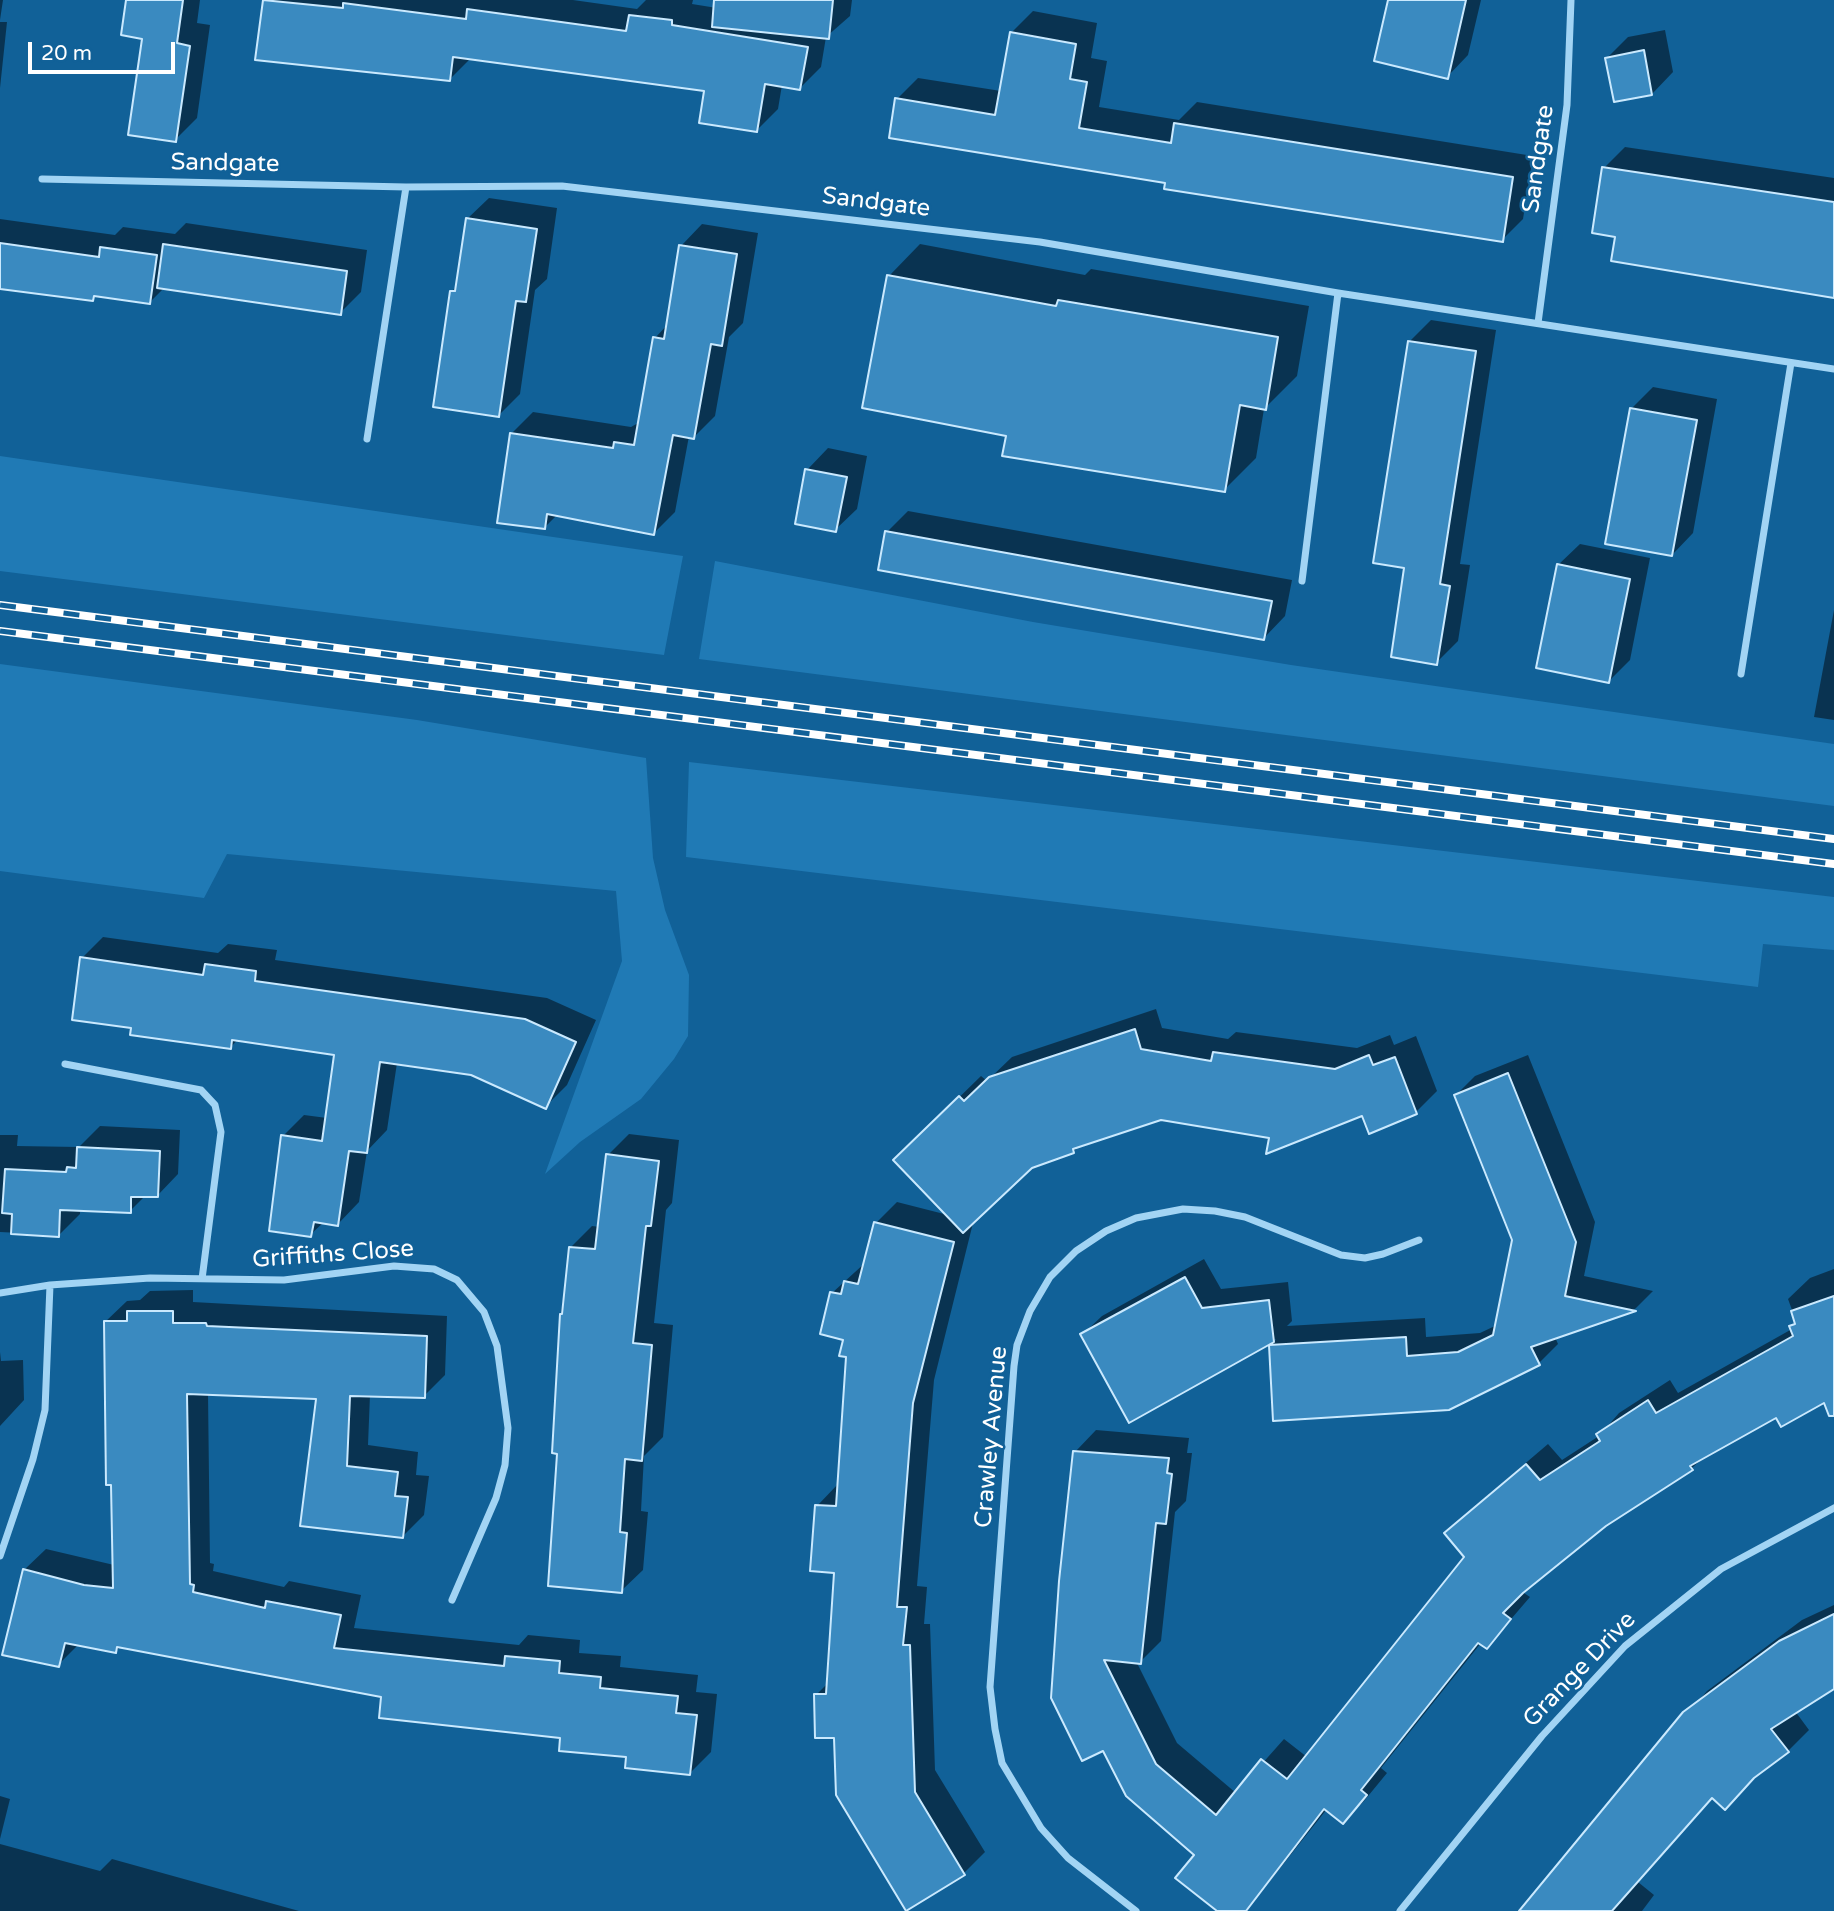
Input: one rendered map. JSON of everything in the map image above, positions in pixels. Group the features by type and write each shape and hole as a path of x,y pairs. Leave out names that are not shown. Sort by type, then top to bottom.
{"street":[{"name":"Sandgate","path":"1538,323 1567,105 1571,0"},
{"name":"Sandgate","path":"42,180 406,187 562,186 651,195 1040,242 1338,293 1834,369"},
{"path":"367,439 406,187"},
{"path":"1302,582 1338,293"},
{"path":"1741,674 1791,363"},
{"path":"65,1065 201,1090 215,1105 221,1132 202,1279"},
{"name":"Crawley Avenue","path":"1136,1911 1068,1858 1041,1828 1002,1763 995,1729 990,1687 1014,1366 1017,1345 1030,1311 1050,1277 1076,1251 1106,1231 1136,1218 1183,1209 1216,1211 1245,1217 1341,1255 1365,1258 1419,1240"},
{"name":"Griffiths Close","path":"0,1293 50,1285 150,1278 284,1280 394,1266 434,1269 457,1280 484,1312 497,1346 508,1428 507,1448 496,1498 452,1600"},
{"path":"0,1556 33,1459 45,1410 50,1285"},
{"name":"Grange Drive","path":"1400,1911 1542,1736 1625,1646 1721,1570 1834,1508"}],"shaded area":[{"path":"0,456 683,556 664,655 0,571"},
{"path":"715,561 1033,622 1291,665 1834,744 1834,806 699,659"},
{"path":"0,664 417,720 646,758 653,858 665,910 689,975 688,1036 674,1059 641,1099 580,1142 545,1174 622,961 616,891 227,854 204,898 0,871"},
{"path":"689,762 1834,897 1834,950 1763,944 1758,987 686,857"}],"building":[{"path":"126,0 183,0 177,43 190,46 176,142 128,135 142,39 121,35"},
{"path":"263,0 343,8 343,3 466,19 467,9 626,31 629,15 672,20 672,25 808,47 800,90 765,84 757,132 699,123 704,91 453,57 450,81 255,60"},
{"path":"714,0 833,0 829,39 712,27"},
{"path":"1388,0 1466,0 1448,79 1374,61"},
{"path":"1010,32 1076,44 1070,79 1087,82 1079,128 1171,143 1174,123 1513,177 1503,242 1164,189 1165,183 889,138 895,98 995,115"},
{"path":"1644,50 1652,95 1614,102 1605,58"},
{"path":"1602,167 1834,202 1834,298 1611,261 1615,237 1592,233"},
{"path":"466,218 537,229 526,302 516,301 499,417 433,407 450,291 455,291"},
{"path":"0,243 99,257 100,247 157,255 150,304 94,296 93,301 0,289"},
{"path":"163,244 347,271 341,315 157,288"},
{"path":"679,245 737,254 722,346 711,344 694,439 673,435 654,535 547,514 545,529 497,523 510,433 613,448 614,442 634,445 653,337 664,339"},
{"path":"887,275 1056,306 1058,300 1278,337 1266,410 1240,405 1225,492 1002,456 1006,436 862,408"},
{"path":"1408,341 1476,351 1440,584 1450,586 1437,665 1391,657 1404,568 1373,563"},
{"path":"1630,408 1697,420 1672,556 1605,544"},
{"path":"805,469 847,477 836,532 795,524"},
{"path":"885,531 1272,601 1264,640 878,570"},
{"path":"1557,564 1630,579 1609,683 1536,668"},
{"path":"80,957 203,975 205,964 256,971 255,981 525,1019 576,1042 546,1109 471,1075 380,1062 367,1153 349,1151 338,1226 314,1222 311,1237 269,1231 281,1135 322,1141 334,1055 232,1040 231,1049 130,1035 131,1028 72,1020"},
{"path":"1135,1029 1141,1049 1211,1061 1213,1052 1335,1069 1369,1055 1373,1065 1395,1057 1417,1114 1369,1134 1362,1116 1266,1154 1269,1138 1161,1120 1073,1149 1074,1153 1032,1168 963,1233 893,1160 959,1096 964,1101 989,1077"},
{"path":"1508,1073 1576,1242 1565,1296 1636,1311 1531,1347 1540,1365 1449,1410 1273,1421 1269,1345 1406,1337 1407,1356 1458,1352 1493,1335 1512,1240 1454,1095"},
{"path":"77,1147 160,1151 158,1197 131,1197 131,1213 60,1210 59,1237 11,1234 12,1214 2,1213 5,1169 66,1172 67,1167 76,1168"},
{"path":"606,1154 659,1161 651,1226 646,1226 633,1343 652,1345 642,1461 625,1459 620,1532 627,1533 622,1593 548,1586 557,1454 552,1453 560,1314 569,1247 595,1249"},
{"path":"874,1222 954,1242 913,1403 897,1607 907,1607 903,1645 910,1645 915,1792 965,1875 906,1911 836,1795 834,1738 815,1738 814,1694 826,1694 834,1573 810,1571 815,1505 836,1506 846,1357 839,1356 843,1340 820,1334 830,1292 841,1294 844,1281 858,1284"},
{"path":"1185,1277 1202,1308 1269,1300 1274,1342 1129,1423 1080,1334"},
{"path":"1834,1296 1834,1416 1829,1416 1824,1403 1781,1427 1776,1418 1690,1466 1693,1470 1606,1526 1523,1593 1503,1613 1511,1619 1487,1649 1478,1643 1361,1790 1367,1795 1343,1824 1324,1809 1246,1911 1217,1911 1175,1878 1194,1855 1126,1796 1103,1751 1082,1761 1051,1698 1059,1581 1073,1451 1169,1458 1167,1473 1172,1474 1166,1524 1156,1523 1141,1664 1104,1660 1156,1764 1216,1815 1261,1759 1287,1779 1464,1557 1444,1533 1526,1464 1540,1480 1600,1441 1596,1434 1648,1400 1656,1413 1793,1336 1789,1326 1795,1324 1791,1311"},
{"path":"127,1311 173,1311 173,1323 206,1323 207,1326 427,1336 425,1398 350,1396 347,1466 398,1472 395,1496 408,1497 403,1538 300,1526 316,1399 187,1394 190,1584 194,1585 193,1592 265,1608 266,1601 341,1615 334,1648 504,1666 505,1656 560,1661 559,1673 601,1677 600,1688 678,1696 676,1713 697,1715 690,1775 625,1768 626,1757 559,1751 560,1738 379,1718 381,1697 117,1647 116,1653 65,1643 59,1667 2,1655 23,1569 84,1585 113,1588 111,1485 106,1485 104,1321 127,1321"},
{"path":"1834,1614 1834,1689 1771,1729 1789,1752 1754,1778 1725,1810 1712,1798 1612,1911 1519,1911 1683,1712 1779,1641"}],"railway":[{"path":"0,605 1834,839"},
{"path":"0,631 1834,864"}]}
